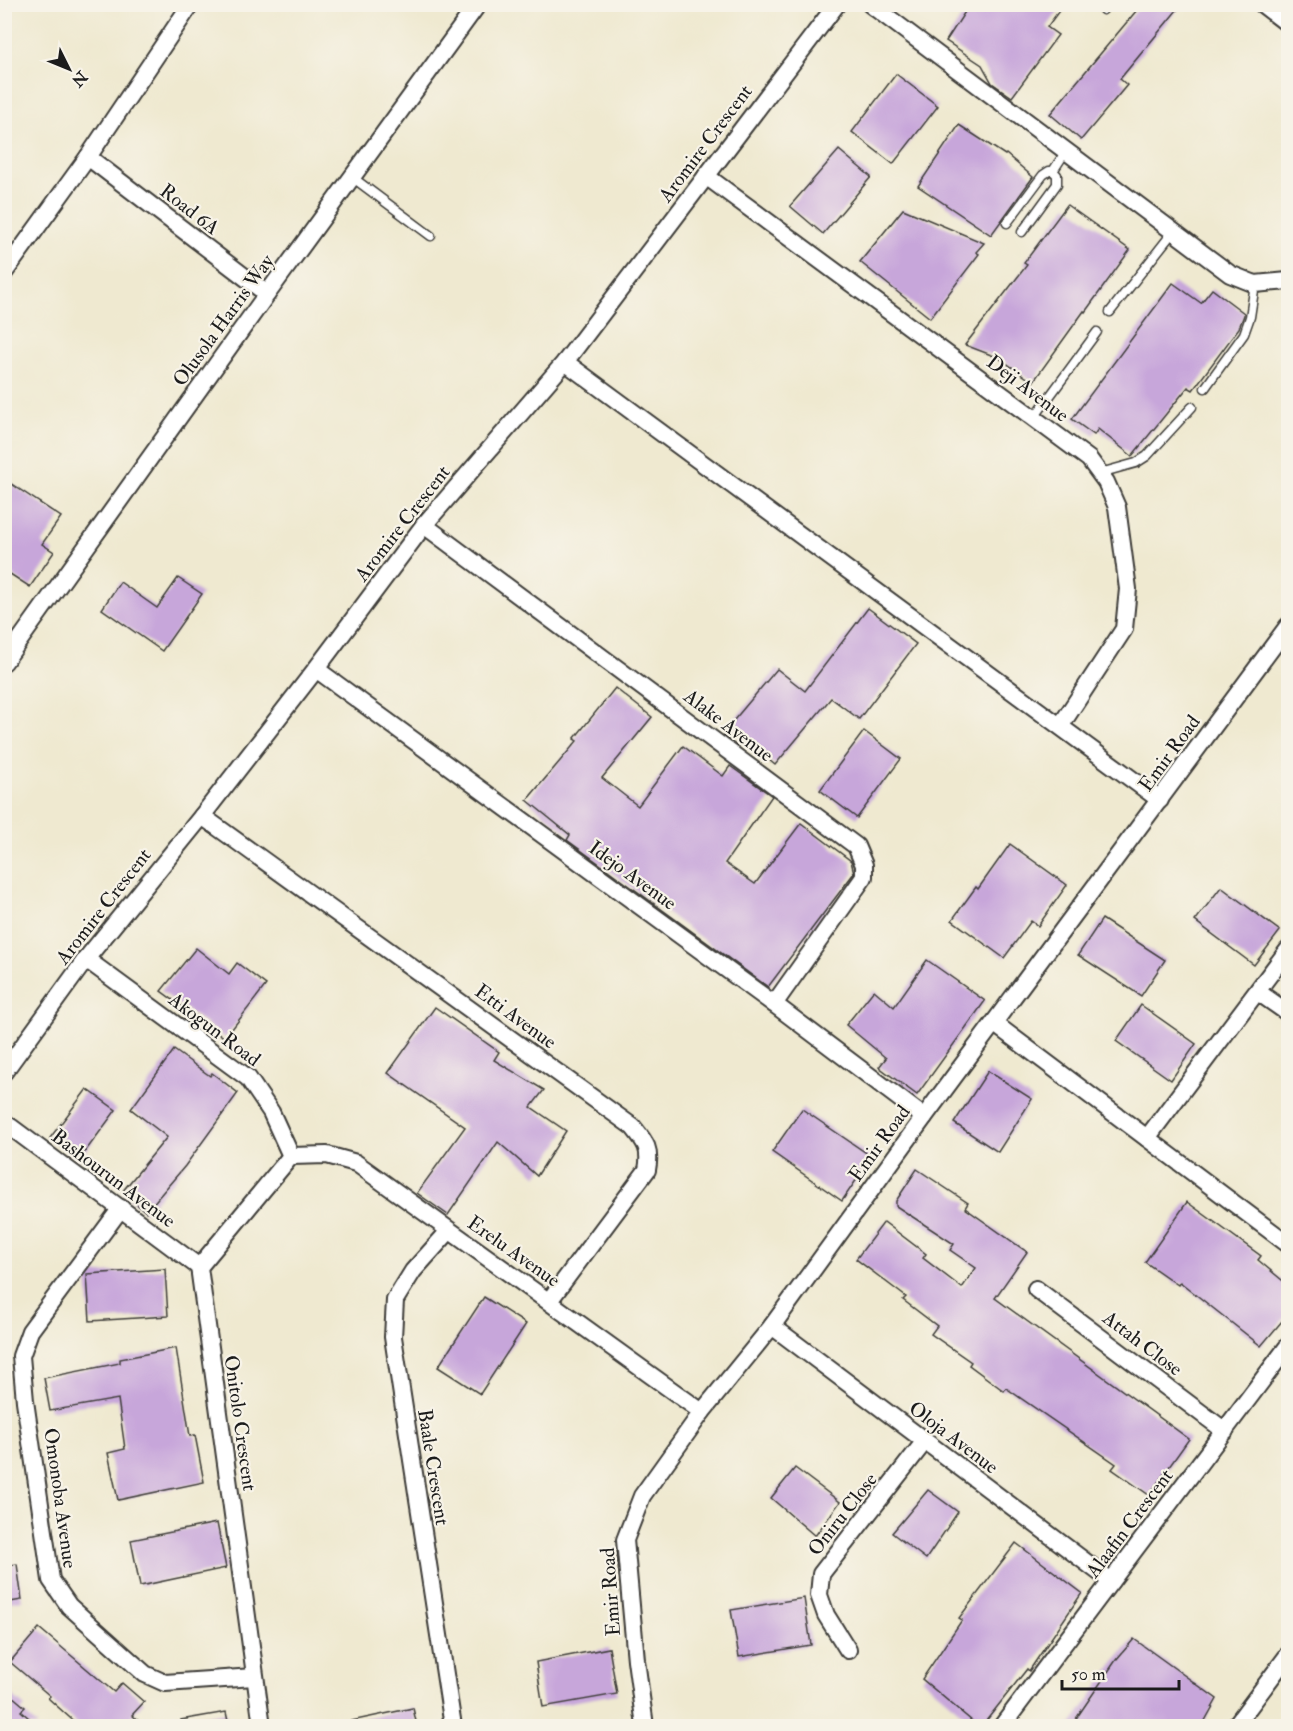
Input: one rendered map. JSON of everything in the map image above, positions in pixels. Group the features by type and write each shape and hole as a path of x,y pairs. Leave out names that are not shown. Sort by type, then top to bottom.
{"street":[{"path":"4,273 88,157 191,4"},
{"name":"Olusola Harris Way","path":"4,662 478,4"},
{"name":"Aromire Crescent","path":"4,1072 86,959 202,816 424,525 565,362 837,4"},
{"path":"870,4 1230,274 1255,284 1288,280"},
{"path":"1262,4 1288,24"},
{"name":"Road 6A","path":"88,157 267,294"},
{"name":"Deji Avenue","path":"706,176 1089,459 1106,482 1117,507 1124,549 1128,589 1124,629 1061,725"},
{"path":"565,362 1160,800"},
{"name":"Alake Avenue","path":"424,525 856,846 864,865 864,878 774,1004"},
{"name":"Emir Road","path":"645,1726 636,1660 625,1540 642,1496 702,1412 772,1326 1288,626"},
{"name":"Idejo Avenue","path":"316,669 774,1004 924,1117"},
{"name":"Etti Avenue","path":"202,816 633,1127 646,1143 649,1158 647,1170 549,1300"},
{"path":"1147,1138 1288,951"},
{"name":"Akogun Road","path":"86,959 248,1078 272,1112 291,1156"},
{"path":"1258,992 1288,1013"},
{"path":"994,1024 1288,1244"},
{"name":"Bashourun Avenue","path":"4,1122 199,1267"},
{"name":"Erelu Avenue","path":"291,1156 327,1155 356,1163 702,1412"},
{"path":"199,1267 291,1156"},
{"name":"Omonoba Avenue","path":"121,1208 30,1331 21,1356 25,1401 51,1580 69,1606 146,1674 155,1679 165,1683 254,1677"},
{"name":"Baale Crescent","path":"449,1231 413,1271 395,1300 393,1337 453,1726"},
{"name":"Onitolo Crescent","path":"199,1267 262,1726"},
{"name":"Attah Close","path":"1035,1290 1225,1431"},
{"name":"Oloja Avenue","path":"772,1326 1111,1581"},
{"name":"Alaafin Crescent","path":"1002,1726 1288,1346"},
{"name":"Oniru Close","path":"848,1650 826,1615 819,1595 821,1574 925,1441"},
{"path":"1235,1726 1288,1655"}],"lane":[{"path":"1007,223 1042,175 1053,171 1066,151"},
{"path":"1022,232 1057,184 1058,179 1053,171"},
{"path":"352,177 431,236"},
{"path":"1110,312 1173,232"},
{"path":"1205,388 1244,334 1251,317 1255,284"},
{"path":"1034,418 1096,332"},
{"path":"1100,473 1136,463 1147,456 1192,407"}],"building":[{"path":"970,4 1064,4 1047,27 1058,35 1012,97 992,83 982,65 946,41"},
{"path":"1142,4 1182,4 1120,79 1127,85 1081,140 1050,114"},
{"path":"896,74 938,106 893,164 852,132"},
{"path":"959,125 1006,154 1033,177 991,235 918,186"},
{"path":"839,150 871,177 823,234 790,206"},
{"path":"1067,205 1130,250 1033,382 999,358 965,345 1027,265 1024,263"},
{"path":"903,209 984,243 976,252 979,254 930,318 860,262"},
{"path":"1173,283 1201,303 1212,289 1244,315 1239,328 1193,390 1188,387 1132,456 1098,429 1094,435 1072,419"},
{"path":"4,479 61,517 42,544 54,552 30,587 4,570"},
{"path":"178,578 202,594 162,651 102,609 120,582 157,608"},
{"path":"868,608 916,644 859,719 831,698 775,765 729,726 777,669 805,691"},
{"path":"615,688 652,717 602,778 638,806 683,746 723,776 730,766 772,796 725,863 755,884 801,823 851,861 854,873 768,987 567,840 570,835 527,800 577,741 574,739"},
{"path":"864,731 901,759 857,818 820,790"},
{"path":"1010,844 1067,885 1038,926 1031,921 1004,958 952,920 976,887 978,889"},
{"path":"1221,887 1280,931 1254,965 1195,921"},
{"path":"1102,919 1165,960 1141,996 1078,955"},
{"path":"196,948 229,974 237,963 266,985 225,1038 161,991"},
{"path":"927,960 985,1001 917,1095 879,1067 886,1058 846,1025 874,990 894,1007"},
{"path":"1141,1005 1196,1044 1171,1080 1116,1041"},
{"path":"435,1007 499,1052 494,1060 544,1090 531,1107 566,1131 537,1176 498,1142 448,1215 417,1193 465,1127 388,1073"},
{"path":"174,1050 210,1076 212,1073 238,1093 185,1166 146,1212 122,1192 167,1137 131,1109"},
{"path":"988,1071 1032,1099 998,1152 954,1123"},
{"path":"87,1089 116,1110 79,1160 50,1138"},
{"path":"802,1109 872,1157 842,1201 772,1152"},
{"path":"917,1169 968,1203 965,1208 1027,1252 995,1298 1189,1439 1149,1495 1112,1469 1116,1464 1006,1388 1004,1391 969,1365 971,1362 931,1334 937,1326 903,1300 906,1297 856,1259 884,1222 926,1254 923,1258 962,1288 976,1268 950,1250 954,1244 896,1206 896,1201"},
{"path":"1187,1202 1261,1256 1258,1260 1288,1285 1288,1314 1261,1346 1180,1282 1178,1285 1145,1262"},
{"path":"165,1269 168,1316 90,1321 87,1274"},
{"path":"484,1297 526,1324 480,1394 438,1367"},
{"path":"176,1348 190,1436 195,1435 204,1482 118,1500 108,1453 125,1449 118,1399 50,1411 44,1378 120,1363 120,1359"},
{"path":"795,1468 840,1502 815,1536 771,1498"},
{"path":"928,1490 958,1512 926,1559 892,1533"},
{"path":"217,1523 226,1568 140,1586 131,1540"},
{"path":"1016,1543 1082,1593 1029,1671 1027,1669 982,1726 978,1726 922,1679 962,1620 959,1618"},
{"path":"17,1564 22,1600 4,1603 4,1566"},
{"path":"804,1598 811,1645 739,1657 731,1610"},
{"path":"39,1628 114,1692 122,1683 144,1702 132,1715 144,1726 79,1726 48,1698 50,1696 10,1662"},
{"path":"1134,1639 1217,1699 1202,1726 1071,1726 1116,1660"},
{"path":"609,1648 617,1694 543,1707 536,1662"},
{"path":"4,1689 25,1707 21,1711 38,1726 4,1726"},
{"path":"413,1708 417,1726 352,1726 351,1721"},
{"path":"226,1712 229,1726 181,1726 181,1720"}]}
